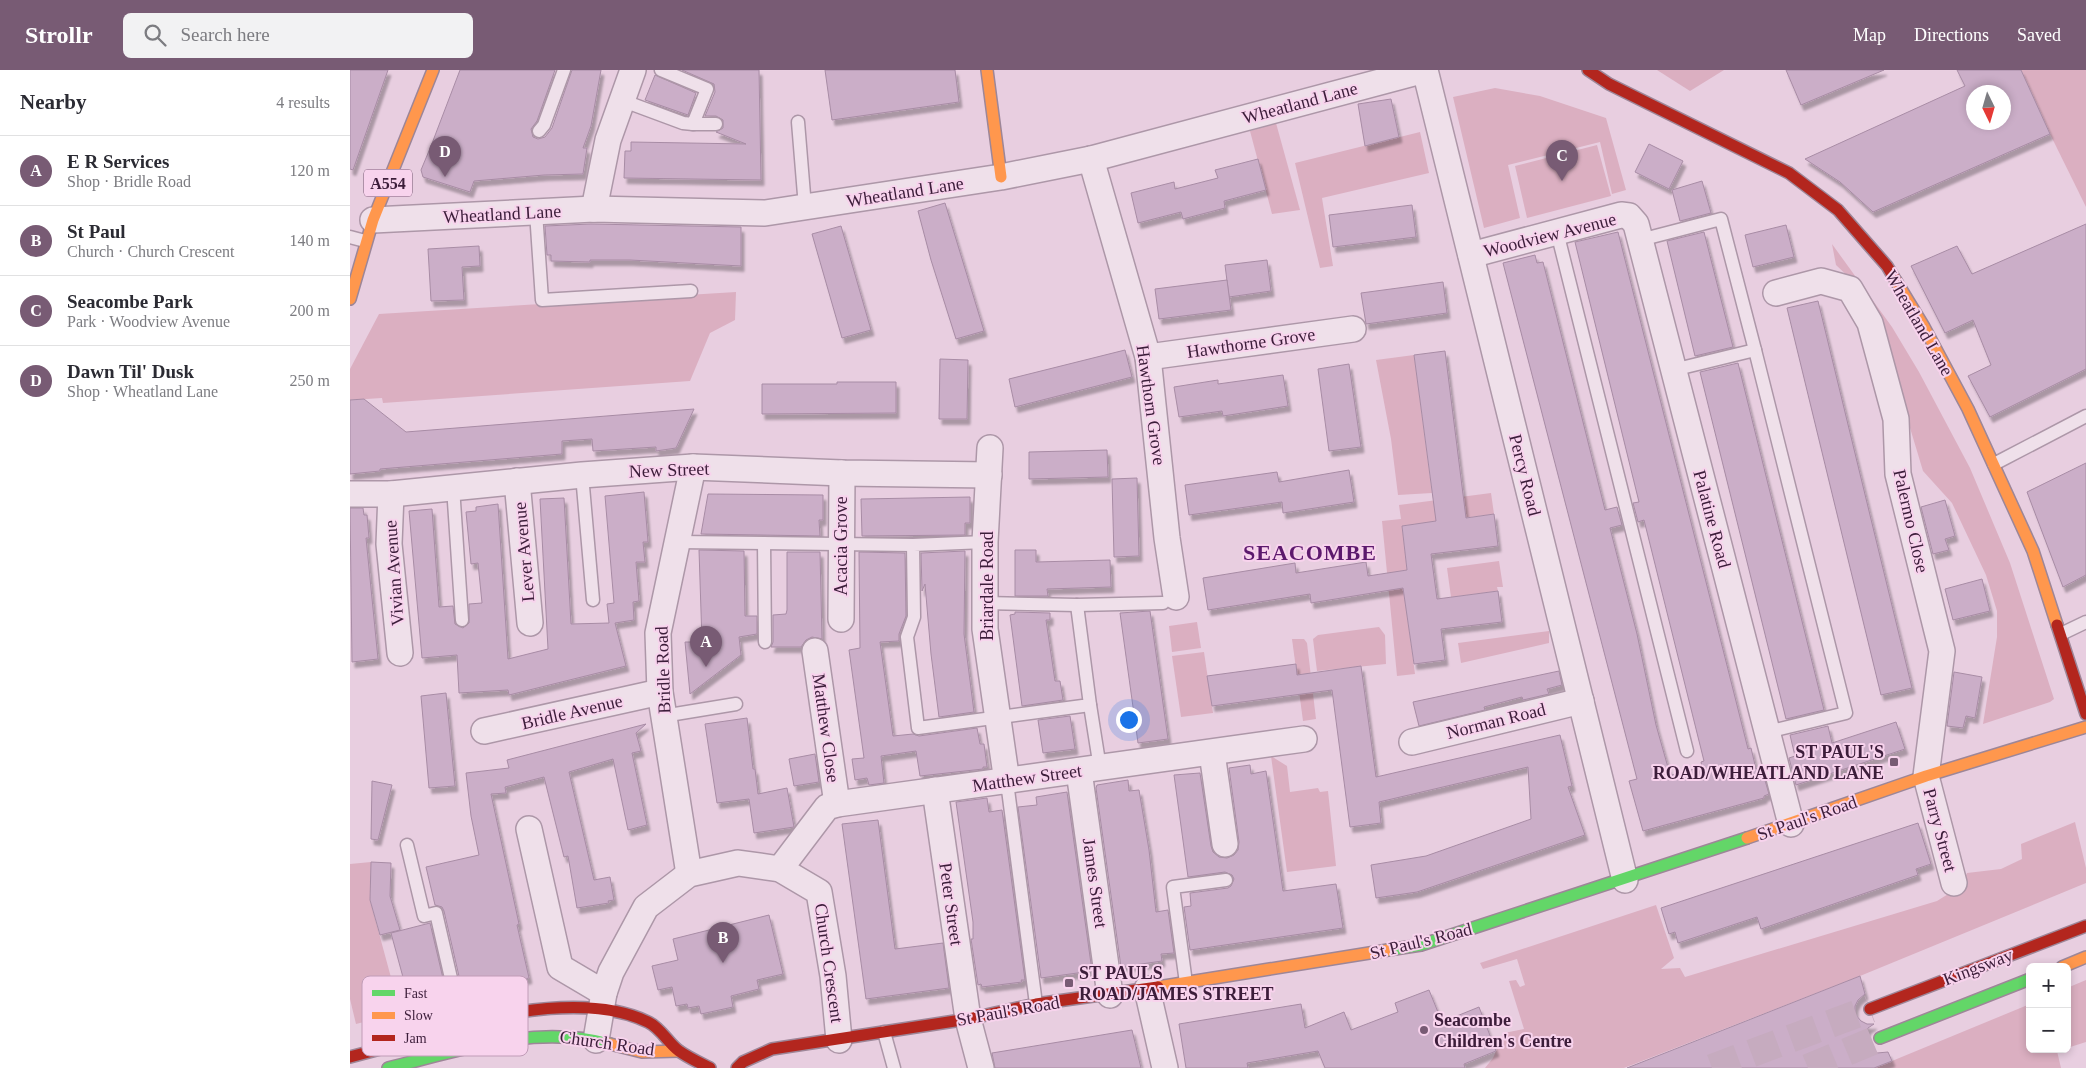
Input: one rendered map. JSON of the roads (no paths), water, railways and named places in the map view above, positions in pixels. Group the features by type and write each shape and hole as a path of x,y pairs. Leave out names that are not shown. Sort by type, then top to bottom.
{"main road":[{"name":"A554","path":"350,299 369,231 433,70"},
{"path":"987,70 1001,178"},
{"name":"Wheatland Lane","path":"1588,70 1609,84 1790,173 1838,210 1892,274 1924,327 1964,401 2033,551 2086,714"},
{"name":"St Paul's Road","path":"737,1068 748,1059 772,1049 968,1019 1036,1004 1110,995 1421,945 1626,880 1926,776 2086,727"},
{"name":"Kingsway","path":"1870,1009 2086,926"},
{"path":"2071,963 2086,957"},
{"name":"Kingsway","path":"1880,1038 2026,981"},
{"name":"Church Road","path":"528,1011 602,1002 650,1024 679,1051 710,1068"},
{"name":"Church Road","path":"528,1037 548,1036 596,1040 642,1052 679,1051"},
{"name":"Church Road","path":"388,1068 434,1056"}],"street":[{"path":"594,209 608,140 633,70"},
{"name":"Wheatland Lane","path":"369,231 536,212 594,209 765,213 1001,178 1091,159 1425,70"},
{"name":"Percy Road","path":"1425,70 1580,701 1626,880"},
{"name":"Hawthorn Grove","path":"1091,159 1148,357 1168,538 1170,600"},
{"name":"Woodview Avenue","path":"1471,255 1621,215 1629,216"},
{"name":"Palatine Road","path":"1629,216 1636,224 1791,824"},
{"name":"Palermo Close","path":"1776,293 1821,281 1850,289 1870,323 1896,419 1898,474 1942,651 1926,776"},
{"name":"Hawthorne Grove","path":"1148,357 1353,329"},
{"name":"Briardale Road","path":"990,448 985,542 984,629 1007,782"},
{"name":"New Street","path":"350,494 390,494 582,475 693,467 842,473 989,475"},
{"name":"Bridle Road","path":"689,874 663,716 660,692 658,633 693,467"},
{"name":"Acacia Grove","path":"841,619 842,473"},
{"name":"Lever Avenue","path":"517,481 530,623"},
{"name":"Vivian Avenue","path":"390,494 389,544 400,653"},
{"name":"Matthew Close","path":"815,651 837,804"},
{"name":"Bridle Avenue","path":"484,731 660,692"},
{"name":"Norman Road","path":"1412,742 1580,701"},
{"name":"Matthew Street","path":"837,804 1007,782 1304,739"},
{"path":"1212,752 1225,844"},
{"name":"James Street","path":"1090,769 1110,995"},
{"name":"Parry Street","path":"1926,776 1954,883"},
{"name":"Peter Street","path":"935,790 968,1019 981,1068"},
{"path":"780,869 828,807 837,804"},
{"path":"529,829 560,967 602,1002"},
{"name":"Church Crescent","path":"596,1040 602,1002 610,972 646,908 689,874 738,863 780,869 819,892 833,976 838,1040"},
{"path":"1147,989 1165,1068"}],"lane":[{"path":"539,131 544,125 564,70"},
{"path":"660,70 707,89 693,124"},
{"path":"621,100 683,124 716,124"},
{"path":"798,122 805,207"},
{"path":"536,212 542,300 690,291"},
{"path":"1640,240 1721,219 1755,350 1846,713 1767,732"},
{"path":"350,237 369,231"},
{"path":"1557,232 1687,751"},
{"path":"1674,370 1755,350"},
{"path":"1994,464 2086,416"},
{"path":"582,475 593,600"},
{"path":"453,487 462,620"},
{"path":"678,542 913,545 985,542"},
{"path":"764,543 765,642"},
{"path":"913,545 914,618 907,637 918,728 1090,705"},
{"path":"985,604 1078,605 1170,600"},
{"path":"1078,605 1090,705 1090,769"},
{"path":"2061,634 2086,622"},
{"path":"663,716 736,704"},
{"path":"1007,782 1036,1004"},
{"path":"407,845 424,916 436,913 450,976"},
{"path":"1186,983 1173,887 1226,880"},
{"path":"884,1032 894,1068"}],"tunnel":[{"path":"1712,1068 1870,1009"},
{"path":"1808,1068 1880,1038"}],"place":[{"name":"Dawn Til' Dusk","path":"445,177"},
{"name":"Seacombe Park","path":"1562,181"},
{"name":"E R Services","path":"706,667"},
{"name":"ST PAUL'S ROAD/WHEATLAND LANE","path":"1894,762"},
{"name":"St Paul","path":"723,963"},
{"name":"ST PAULS ROAD/JAMES STREET","path":"1069,983"},
{"name":"Seacombe Children's Centre","path":"1424,1030"}],"district":[{"name":"SEACOMBE","path":"1310,552"}]}
